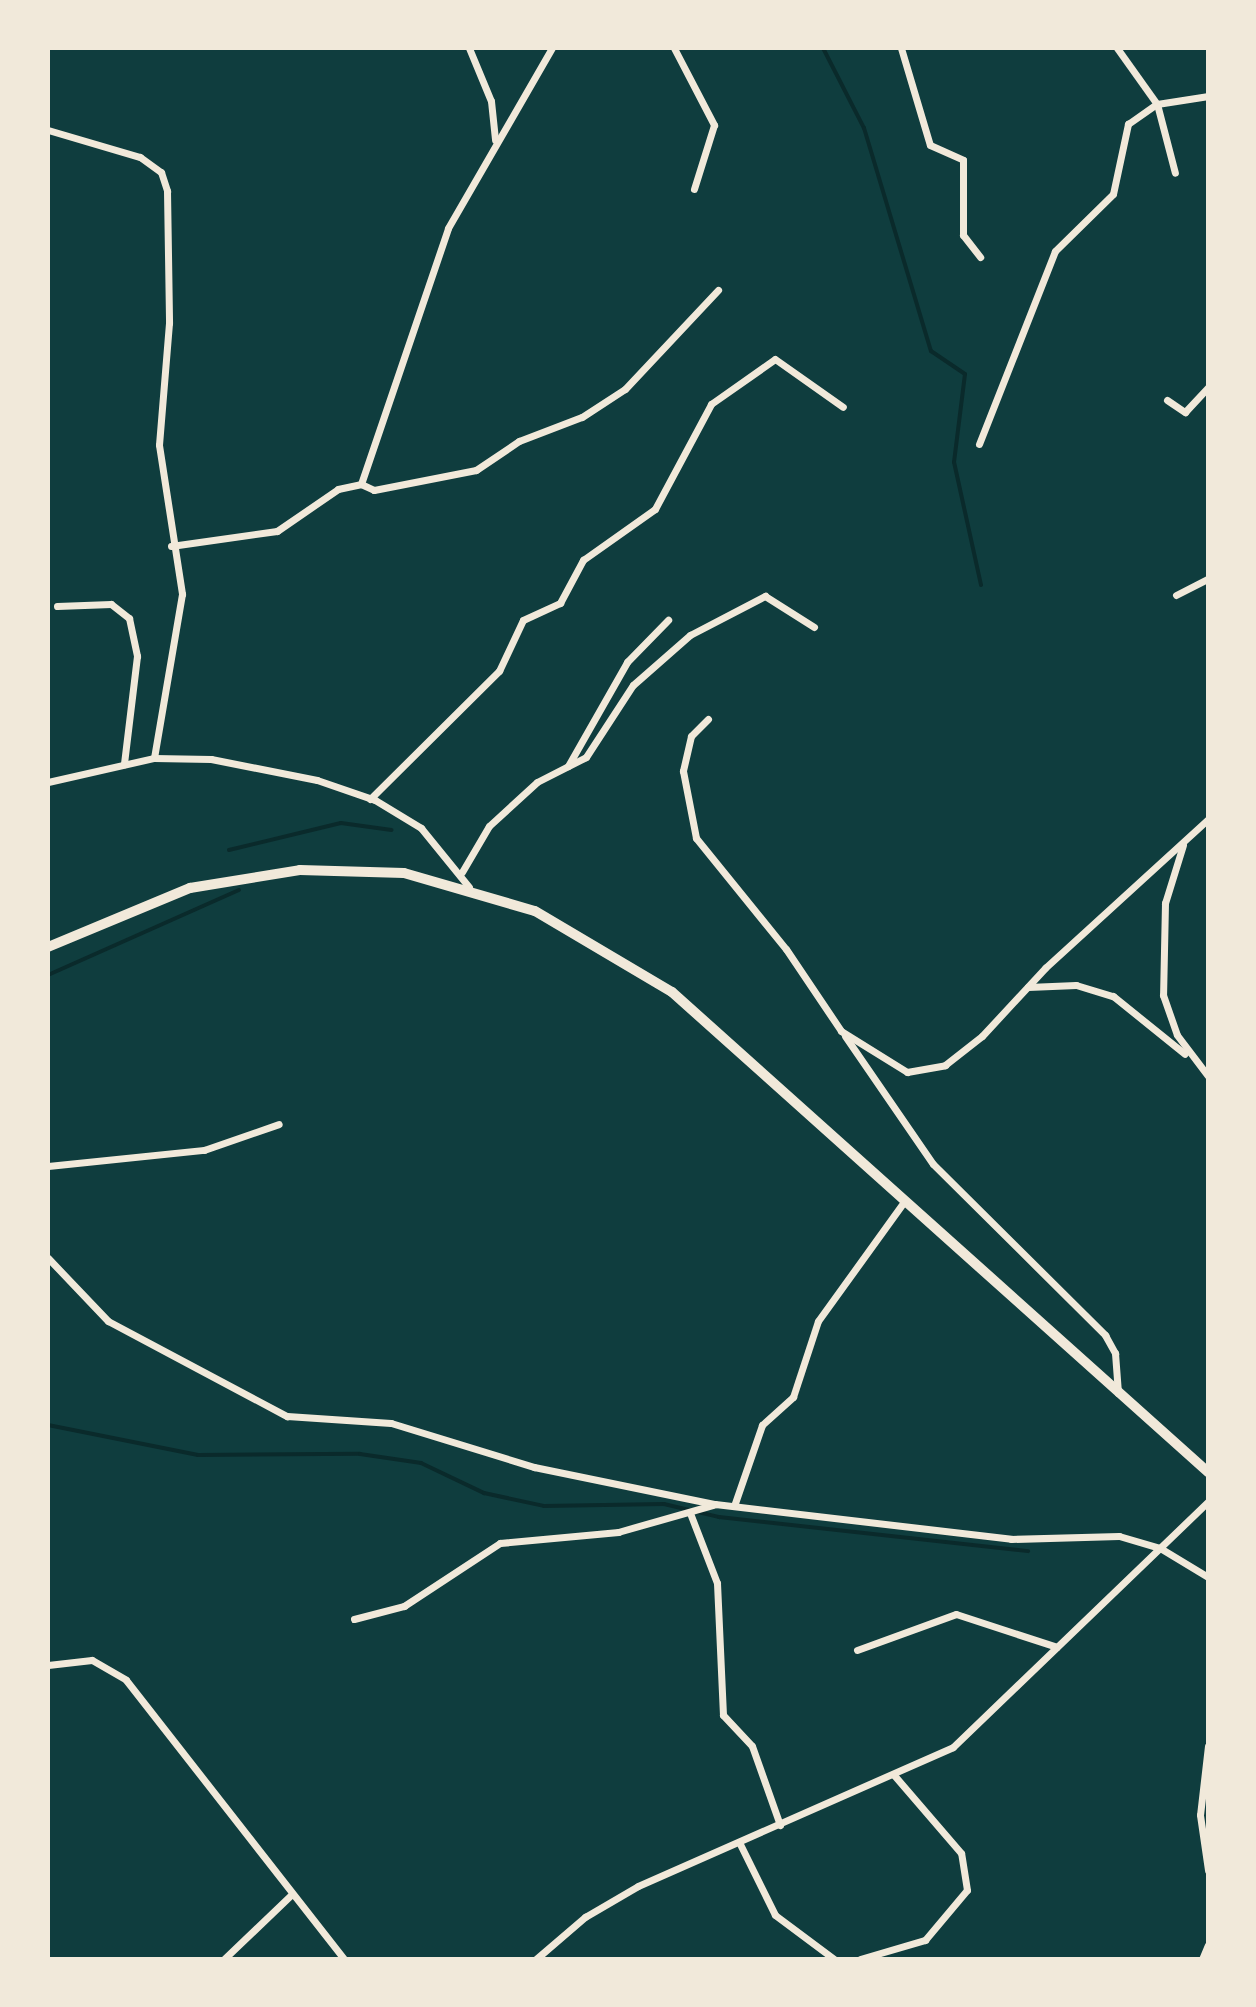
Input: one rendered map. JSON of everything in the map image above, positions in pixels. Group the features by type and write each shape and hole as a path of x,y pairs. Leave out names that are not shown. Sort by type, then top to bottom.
{"main road":[{"path":"48,947 190,888 244,875 358,868 469,887 596,941 672,992 903,1203 1208,1472"}],"street":[{"path":"469,48 491,101 495,140"},
{"path":"361,484 440,247 495,140 552,48"},
{"path":"674,48 698,82 714,125 694,189"},
{"path":"901,48 930,145 963,160 963,235 980,257"},
{"path":"1117,48 1157,104 1175,173"},
{"path":"979,444 1055,251 1111,197 1123,133 1157,104 1208,96"},
{"path":"48,130 140,157 161,172 169,323 159,445 171,546 182,594 154,758"},
{"path":"171,546 277,531 338,489 361,484 374,490 476,470 519,441 598,408 718,290"},
{"path":"370,799 499,671 523,620 560,603 583,560 655,509 711,404 775,359 843,407"},
{"path":"1167,400 1185,412 1208,387"},
{"path":"1176,595 1208,579"},
{"path":"462,872 489,826 537,782 567,768 593,750 645,672 739,604 769,597 814,627"},
{"path":"57,606 111,604 129,618 137,656 124,764"},
{"path":"567,768 627,662 668,620"},
{"path":"708,719 685,751 689,823 841,1031 933,1164 1105,1335 1115,1353 1118,1393"},
{"path":"48,782 154,758 262,768 370,799 421,828 462,872 469,887"},
{"path":"841,1031 897,1070 917,1073 963,1051 1027,987 1208,819"},
{"path":"1183,843 1165,903 1161,967 1171,1022 1190,1058"},
{"path":"1027,987 1076,985 1113,996 1207,1072"},
{"path":"48,1166 227,1146 279,1124"},
{"path":"734,1506 762,1425 793,1397 818,1321 903,1203"},
{"path":"48,1258 131,1337 287,1416 391,1423 534,1467 715,1504 1011,1539 1119,1536 1160,1548 1208,1577"},
{"path":"536,1959 609,1901 960,1742 1208,1502"},
{"path":"354,1619 396,1610 500,1543 618,1532 715,1504"},
{"path":"690,1513 717,1583 723,1715 752,1746 780,1825"},
{"path":"857,1650 956,1614 1057,1647"},
{"path":"48,1665 92,1660 126,1680 344,1959"},
{"path":"1208,1746 1200,1815 1208,1870"},
{"path":"860,1959 925,1940 967,1890 965,1858 893,1774"},
{"path":"739,1842 775,1915 834,1959"},
{"path":"224,1959 292,1894"},
{"path":"1202,1959 1208,1945"}],"waterway":[{"path":"823,48 864,128 931,351 965,374 954,462 981,585"},
{"path":"229,850 341,823 392,830"},
{"path":"48,975 239,890"},
{"path":"48,1425 198,1455 360,1454 421,1463 484,1493 544,1506 664,1504 719,1517 1028,1551"}]}
